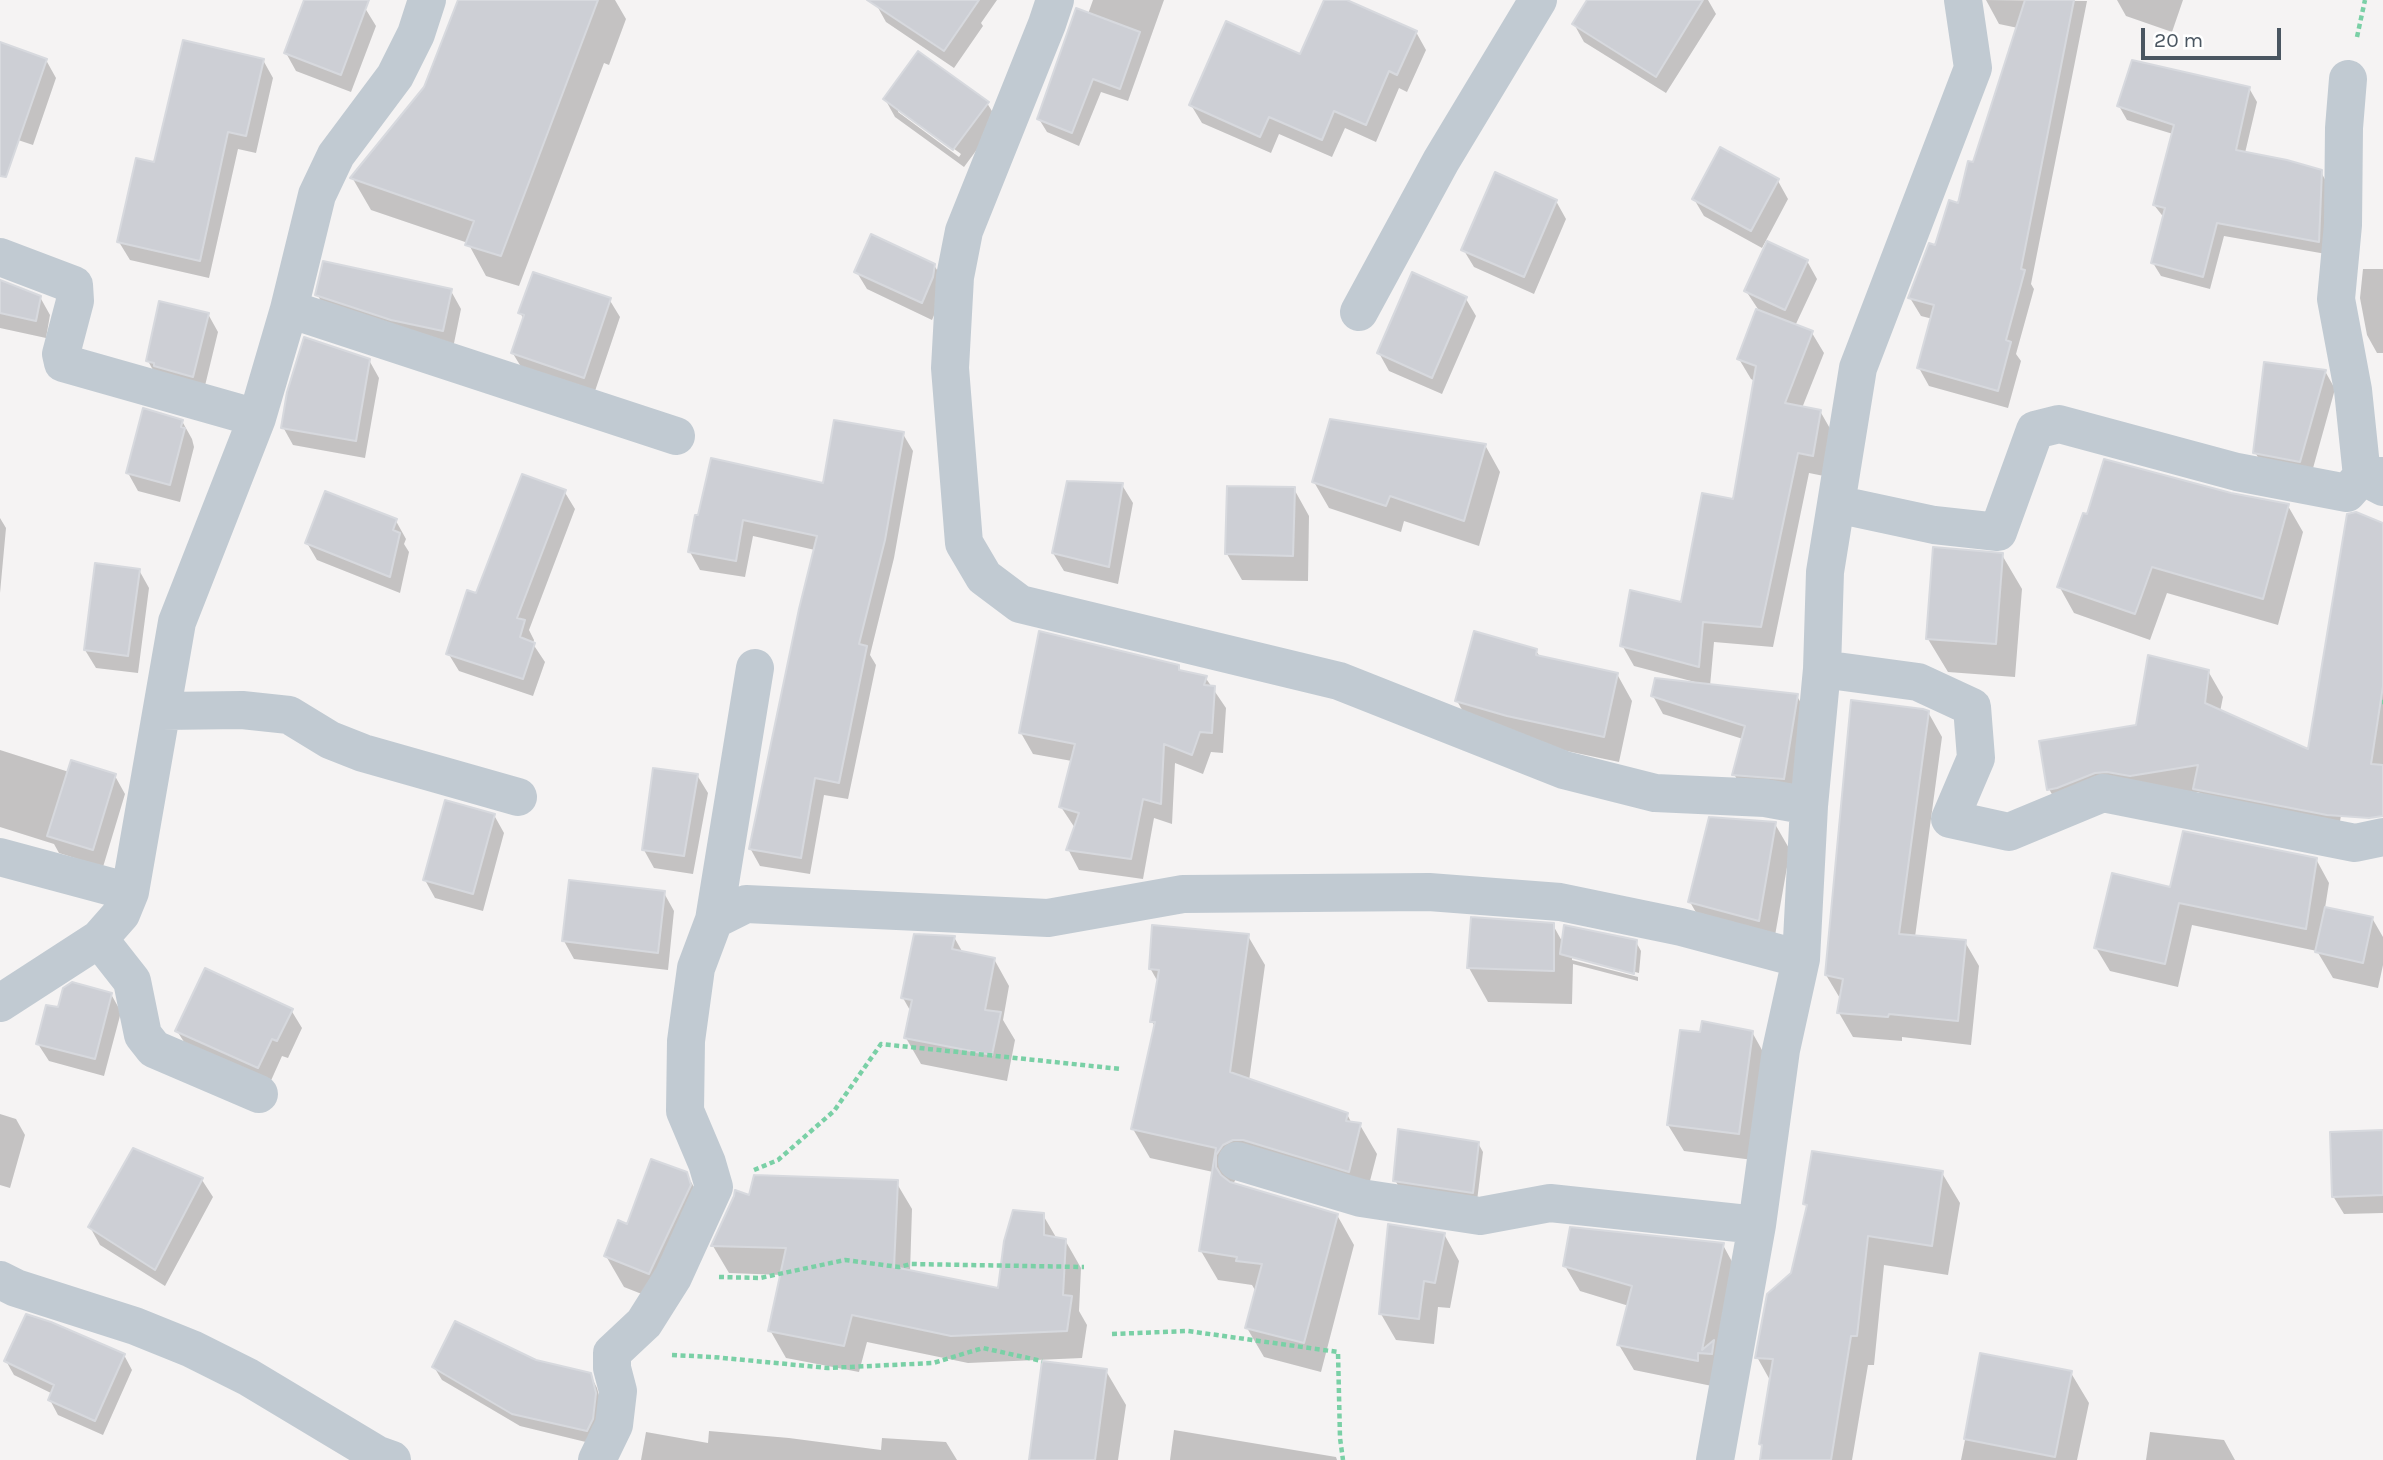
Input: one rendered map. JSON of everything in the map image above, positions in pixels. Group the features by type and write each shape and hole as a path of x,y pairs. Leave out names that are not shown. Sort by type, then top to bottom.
{"street":[{"path":"0,1003 99,939 121,914 130,892 177,622 257,418 289,309 317,195 336,155 396,76 416,34 427,0"},
{"path":"1055,0 1043,37 964,231 955,276 950,368 964,542 984,577 1020,604 1339,681 1564,770 1655,793 1765,798 1809,806"},
{"path":"1715,1460 1757,1225 1781,1050 1801,960 1809,806 1822,669 1825,572 1858,368 1973,68 1962,0"},
{"path":"1359,312 1529,3"},
{"path":"1836,504 1934,525 1998,533 2035,430 2059,424 2237,472 2347,492 2376,480 2353,390 2336,299 2343,225 2347,79"},
{"path":"0,257 74,285 75,301 61,354 63,363 257,418"},
{"path":"289,309 676,436"},
{"path":"597,1460 614,1425 618,1391 612,1368 612,1353 644,1323 673,1277 714,1187 685,1111 686,1041 696,968 714,920 755,668"},
{"path":"1822,669 1918,682 1972,707 1976,758 1950,819 2009,832 2103,793 2355,843 2383,837"},
{"path":"162,711 242,710 289,715 330,740 363,753 518,797"},
{"path":"0,858 130,892"},
{"path":"714,920 746,904 1048,918 1183,894 1429,892 1560,902 1681,927 1801,960"},
{"path":"99,939 132,981 143,1035 154,1049 259,1094"},
{"path":"1237,1161 1361,1198 1480,1216 1550,1203 1757,1225"},
{"path":"0,1280 16,1288 135,1326 192,1349 248,1377 378,1455 392,1460"}],"path":[{"path":"714,1187 778,1160 834,1111 881,1044 1121,1069"},
{"path":"673,1277 760,1278 845,1260 899,1267 911,1264 1084,1267"},
{"path":"1112,1334 1188,1331 1338,1352 1343,1460"},
{"path":"612,1353 713,1357 828,1368 933,1363 984,1348 1042,1361"}],"building":[{"path":"304,0 369,0 341,75 284,53"},
{"path":"458,0 598,0 501,256 465,245 474,221 350,178 424,87"},
{"path":"867,0 979,0 944,51"},
{"path":"1324,0 1347,0 1417,31 1397,75 1389,71 1366,125 1334,111 1322,140 1269,117 1260,137 1189,105 1226,21 1300,54"},
{"path":"1587,0 1703,0 1656,77 1572,24"},
{"path":"2025,0 2074,0 2021,269 2025,270 2006,340 2011,342 1998,391 1917,368 1934,305 1908,298 1929,243 1935,245 1949,200 1958,203 1968,161 1973,162"},
{"path":"1076,8 1140,32 1120,89 1093,79 1072,133 1037,119"},
{"path":"183,40 264,59 246,136 228,132 200,261 117,242 136,158 154,162"},
{"path":"0,42 47,59 6,177 0,176"},
{"path":"918,51 989,102 953,150 883,99"},
{"path":"2132,60 2250,87 2236,150 2322,170 2319,242 2217,223 2203,277 2151,263 2165,208 2153,205 2174,125 2117,106"},
{"path":"1720,147 1779,179 1751,231 1692,199"},
{"path":"1495,172 1557,200 1524,277 1461,250"},
{"path":"871,234 935,264 933,277 922,303 854,272"},
{"path":"1767,241 1808,260 1785,310 1744,291"},
{"path":"323,261 452,289 443,331 391,320 315,295"},
{"path":"533,272 611,298 584,378 511,353 524,315 518,313"},
{"path":"1412,272 1467,297 1432,378 1377,353"},
{"path":"0,280 41,296 36,321 0,313"},
{"path":"159,301 209,313 193,377 154,366 154,363 146,361"},
{"path":"1756,309 1813,331 1785,403 1821,410 1813,456 1798,453 1761,627 1703,622 1699,667 1620,646 1630,590 1681,602 1702,493 1733,499 1756,366 1737,359"},
{"path":"304,337 370,359 356,441 281,428 287,392"},
{"path":"2264,362 2326,370 2300,462 2253,453"},
{"path":"143,408 183,420 181,427 185,428 170,485 126,473"},
{"path":"1330,419 1486,444 1464,521 1390,496 1386,506 1312,482"},
{"path":"834,420 904,432 885,540 859,644 867,646 839,783 815,778 801,858 749,849 817,536 743,520 736,561 688,552 711,458 823,483"},
{"path":"2104,459 2231,493 2289,504 2263,599 2152,567 2135,614 2057,587 2083,513 2087,514"},
{"path":"522,474 566,490 517,618 525,620 520,637 535,643 523,679 446,654 467,590 476,593"},
{"path":"1067,481 1123,483 1109,567 1052,553"},
{"path":"1227,486 1295,487 1293,556 1225,554"},
{"path":"325,491 397,519 393,530 400,533 390,577 305,543"},
{"path":"2356,512 2383,523 2383,686 2371,764 2383,765 2383,816 2369,818 2327,815 2193,789 2198,765 2130,776 2095,773 2047,790 2039,741 2136,725 2148,655 2209,670 2205,703 2308,749 2347,514"},
{"path":"1933,547 2003,553 1996,644 1926,639"},
{"path":"95,563 140,569 128,656 84,650"},
{"path":"1039,631 1179,665 1179,670 1207,676 1204,685 1215,686 1212,733 1200,732 1192,755 1164,744 1161,804 1143,799 1131,859 1066,850 1079,813 1059,807 1075,744 1019,733"},
{"path":"1474,631 1537,649 1536,655 1618,673 1604,737 1507,716 1455,701"},
{"path":"1655,678 1798,694 1784,779 1732,775 1745,726 1651,696"},
{"path":"1851,700 1929,711 1899,934 1966,940 1958,1021 1889,1014 1888,1017 1837,1013 1843,979 1825,975"},
{"path":"71,760 116,774 93,850 47,836"},
{"path":"653,768 698,774 684,856 642,850"},
{"path":"445,800 495,814 473,894 423,880"},
{"path":"1709,817 1776,822 1759,921 1688,902"},
{"path":"2183,831 2317,858 2306,929 2179,903 2165,964 2094,948 2112,873 2170,887"},
{"path":"569,880 665,891 658,953 562,941"},
{"path":"2325,907 2373,917 2363,963 2315,952"},
{"path":"1471,917 1554,923 1554,971 1467,968"},
{"path":"1152,925 1249,934 1230,1072 1348,1113 1346,1121 1361,1123 1349,1172 1243,1140 1233,1140 1223,1145 1216,1155 1216,1167 1230,1182 1338,1214 1304,1343 1245,1328 1262,1264 1236,1261 1237,1257 1199,1251 1216,1148 1131,1129 1155,1022 1150,1022 1159,970 1149,969"},
{"path":"1564,925 1637,940 1634,974 1560,954"},
{"path":"914,934 955,936 952,949 995,958 985,1010 1001,1012 992,1055 904,1038 912,1000 901,998"},
{"path":"205,968 293,1009 277,1041 272,1039 258,1068 175,1031"},
{"path":"72,982 112,993 95,1059 36,1044 46,1005 58,1007 63,988"},
{"path":"1702,1021 1753,1031 1739,1134 1667,1125 1680,1030 1700,1032"},
{"path":"1398,1129 1479,1142 1473,1193 1393,1181"},
{"path":"2383,1130 2383,1195 2332,1197 2330,1132"},
{"path":"133,1148 203,1178 155,1270 88,1227"},
{"path":"1812,1151 1943,1171 1932,1246 1868,1236 1857,1336 1851,1336 1831,1460 1760,1460 1762,1445 1759,1444 1773,1359 1755,1358 1767,1294 1791,1273 1807,1205 1803,1204"},
{"path":"651,1159 687,1172 691,1185 649,1274 604,1256 618,1220 627,1224"},
{"path":"754,1175 898,1180 894,1267 998,1288 1004,1241 1013,1210 1044,1213 1044,1235 1066,1239 1063,1295 1072,1296 1067,1331 951,1336 852,1315 844,1346 768,1331 786,1248 711,1246 735,1190 749,1195"},
{"path":"1388,1224 1445,1233 1435,1283 1424,1281 1419,1319 1379,1314"},
{"path":"1570,1227 1724,1243 1702,1350 1714,1340 1712,1354 1698,1353 1698,1361 1617,1345 1632,1286 1563,1266"},
{"path":"26,1314 125,1354 95,1421 48,1400 54,1385 4,1361"},
{"path":"455,1321 536,1360 591,1373 596,1393 593,1419 587,1431 512,1414 432,1367"},
{"path":"1980,1353 2072,1371 2055,1457 1964,1439"},
{"path":"1042,1361 1107,1369 1095,1460 1029,1460"}]}
